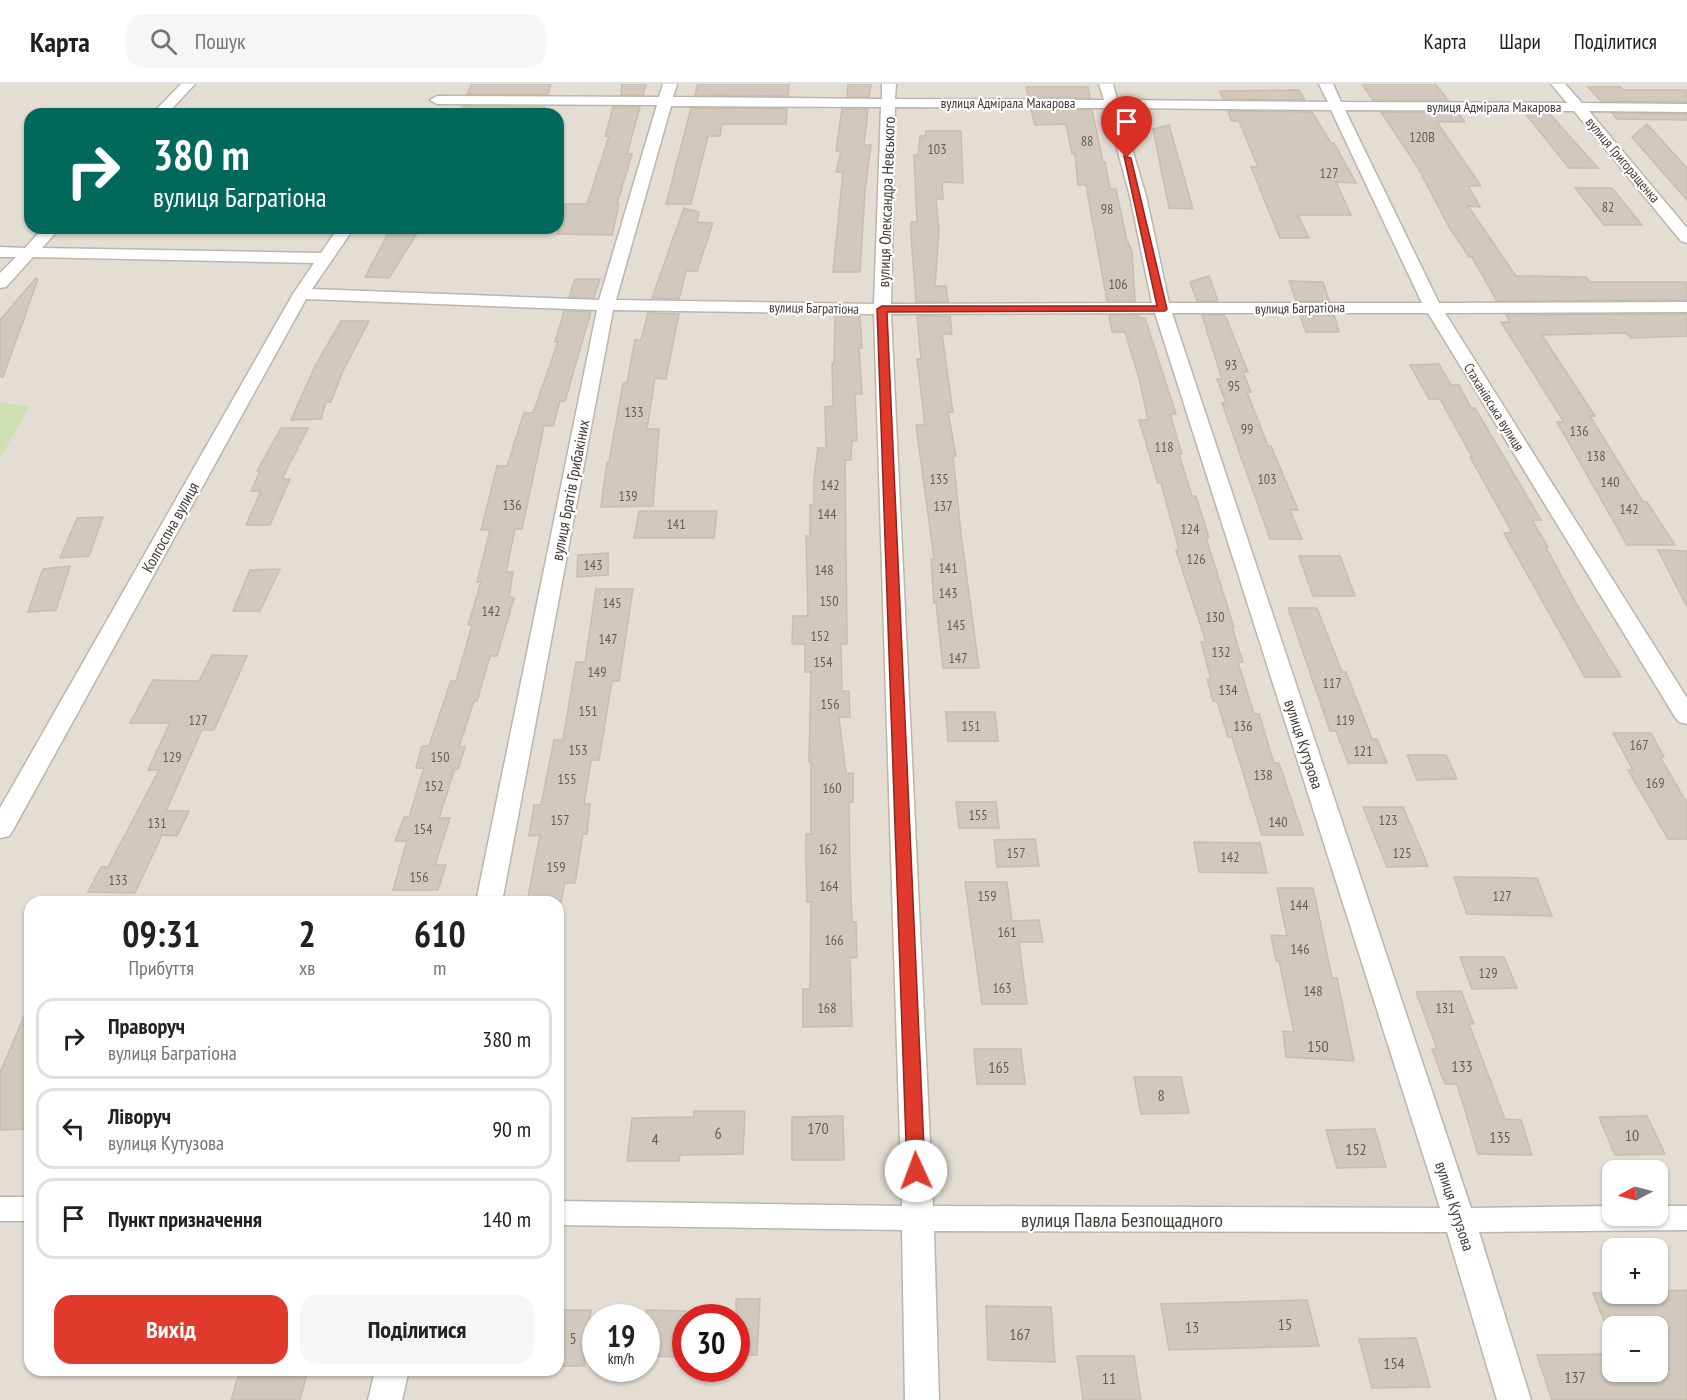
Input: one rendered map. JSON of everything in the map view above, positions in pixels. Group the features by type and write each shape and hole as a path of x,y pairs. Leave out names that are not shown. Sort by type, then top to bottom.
{"street":[{"path":"165,108 188,84"},
{"path":"431,108 446,84"},
{"name":"Стаханівська вулиця","path":"1326,84 1432,306 1687,717"},
{"name":"вулиця Григоращенка","path":"1558,84 1636,174 1687,238"},
{"name":"вулиця Адмірала Макарова","path":"437,100 668,93 1109,94 1338,106 1687,108"},
{"name":"вулиця Братів Грибакіних","path":"490,896 606,305 668,93"},
{"name":"вулиця Олександра Невського","path":"889,93 882,309 918,1219 922,1400"},
{"name":"вулиця Кутузова","path":"1109,94 1138,196 1162,309 1460,1221 1514,1400"},
{"path":"0,283 46,234"},
{"name":"Колгоспна вулиця","path":"0,830 301,294 342,234"},
{"path":"0,252 324,258"},
{"name":"вулиця Багратіона","path":"301,294 606,305 882,309 1687,307"},
{"path":"0,1209 24,1209"},
{"name":"вулиця Павла Безпощадного","path":"564,1213 918,1219 1460,1221 1687,1218"},
{"path":"385,1400 391,1376"}],"shaded area":[{"path":"0,84 1687,84 1687,1400 0,1400 0,458 29,406 0,402"}],"green space":[{"path":"0,402 30,406 0,458"}],"building":[{"path":"472,84 551,84 548,94 467,94"},
{"path":"622,84 646,84 643,95 621,95"},
{"path":"698,84 789,84 788,96 695,95"},
{"path":"848,84 871,84 869,97 847,96"},
{"path":"1362,84 1435,84 1448,100 1373,100"},
{"path":"1026,87 1088,87 1090,98 1028,97"},
{"path":"1588,87 1620,87 1624,90 1687,90 1687,102 1601,101"},
{"path":"1299,90 1305,100 1223,99 1220,91"},
{"path":"462,106 545,107 545,108 461,108"},
{"path":"613,107 640,107 627,154 632,154 617,204 619,204 612,235 557,234 564,234 565,204 587,204 609,136 605,136"},
{"path":"691,108 787,109 786,124 722,124 720,136 708,136 691,204 666,204"},
{"path":"842,109 868,109 864,145 871,145 865,191 860,272 833,272 843,172 836,172 841,151 836,151"},
{"path":"1031,110 1092,110 1110,189 1116,189 1126,237 1132,252 1135,301 1107,301 1086,185 1078,185 1075,154 1072,154 1066,124 1035,125"},
{"path":"1228,111 1312,112 1331,143 1334,143 1356,183 1336,182 1351,215 1298,215 1309,238 1280,238 1251,167 1258,167 1239,121 1231,121"},
{"path":"1381,112 1458,113 1465,122 1437,122 1481,186 1468,186 1480,207 1468,206 1516,276 1586,277 1590,282 1687,282 1687,300 1497,301 1472,257 1469,257 1449,227 1417,166"},
{"path":"1525,113 1549,113 1598,168 1569,168"},
{"path":"1612,113 1687,114 1687,120 1617,119"},
{"path":"1647,124 1687,168 1687,200 1632,137"},
{"path":"1169,125 1193,209 1169,208 1153,129"},
{"path":"926,131 961,131 963,183 942,182 943,199 936,199 939,230 935,286 946,286 948,302 916,302 911,235 911,222 917,222 914,155 918,155 920,136 925,136"},
{"path":"1575,188 1612,188 1642,225 1604,225"},
{"path":"684,208 699,212 697,222 713,223 697,271 686,271 679,299 652,298"},
{"path":"388,234 416,234 389,278 365,277"},
{"path":"1209,276 1218,301 1197,301 1190,282"},
{"path":"36,278 38,279 3,377 0,376 0,320"},
{"path":"575,279 600,279 594,298 569,297"},
{"path":"1289,281 1323,282 1329,301 1296,301"},
{"path":"564,311 591,312 565,401 560,401 553,426 544,426 522,529 515,529 506,572 513,572 509,597 514,598 497,656 490,656 477,701 474,701 459,747 465,747 458,769 455,768 439,818 450,818 435,865 446,865 438,890 393,890 407,841 395,841 404,817 409,817 424,768 416,768 422,746 429,746 451,681 456,681 472,625 468,625 481,582 477,582 490,530 481,530 497,466 507,466 524,413 533,413 558,342 555,342"},
{"path":"648,313 679,314 666,379 655,378 647,429 659,429 653,506 601,507 607,462 609,462 623,383 627,383 635,340 641,340"},
{"path":"1687,314 1687,336 1631,338 1626,333 1542,335 1595,416 1590,416 1643,502 1647,502 1675,545 1627,545 1557,422 1564,422 1501,322 1510,322 1506,315"},
{"path":"1109,315 1138,315 1139,318 1145,318 1176,414 1170,414 1182,454 1179,454 1192,496 1196,496 1209,538 1206,538 1234,627 1232,627 1243,662 1238,662 1254,714 1259,714 1274,763 1279,763 1303,835 1262,835 1232,737 1228,737 1217,701 1213,701 1207,679 1211,679 1201,642 1206,642 1176,550 1179,550 1161,483 1158,483 1139,420 1148,420 1139,378 1125,332 1112,332"},
{"path":"1202,315 1224,315 1227,320 1248,372 1243,372 1251,392 1247,392 1268,446 1271,446 1298,510 1290,510 1302,539 1270,539 1222,403 1226,403 1217,379 1222,379"},
{"path":"1300,315 1334,315 1339,332 1306,332"},
{"path":"835,316 860,316 862,348 859,348 862,394 855,394 857,441 852,441 851,460 845,460 847,644 841,644 842,691 849,691 850,717 839,717 846,774 853,773 853,802 849,802 850,869 852,922 856,922 857,957 850,958 852,1026 803,1027 803,989 810,989 811,902 807,902 806,834 811,834 811,762 809,762 811,672 805,672 805,644 792,644 793,616 808,616 806,536 810,536 810,505 814,505 814,477 818,448 826,448 825,407 833,406 832,363 834,363"},
{"path":"917,316 950,316 952,334 942,334 953,412 948,412 956,456 953,456 961,534 979,668 943,668 936,602 934,603 931,559 934,559 916,425 925,425 917,359 921,359"},
{"path":"341,321 369,321 343,371 331,402 326,402 321,419 291,420 315,366"},
{"path":"1439,364 1451,385 1459,385 1471,408 1475,408 1541,520 1532,520 1577,605 1621,677 1585,677 1504,533 1512,532 1440,399 1429,399 1410,365"},
{"path":"281,428 308,428 282,479 290,479 270,525 246,525 261,491 251,491 260,471 257,471"},
{"path":"639,511 717,511 714,538 634,538"},
{"path":"103,517 89,556 60,558 77,518"},
{"path":"1658,550 1687,551 1687,607"},
{"path":"608,553 608,575 577,577 578,555"},
{"path":"1299,556 1340,556 1355,596 1313,596"},
{"path":"70,566 56,610 28,612 43,569"},
{"path":"280,569 260,611 233,611 250,570"},
{"path":"596,589 633,589 619,681 612,681 599,760 591,760 584,804 590,804 587,834 583,834 575,883 565,883 562,896 528,896 540,835 529,836 534,805 541,805 554,740 563,740 576,662 585,662"},
{"path":"1288,608 1317,608 1342,672 1346,672 1372,739 1377,739 1387,763 1348,763 1336,731 1330,731"},
{"path":"212,655 247,656 214,730 202,730 166,811 189,811 177,836 162,835 135,893 88,892 101,867 108,867 159,770 148,770 170,723 130,723 153,680 199,681"},
{"path":"946,712 995,712 998,741 948,741"},
{"path":"1613,733 1651,733 1664,757 1660,757 1687,803 1687,839 1668,839 1628,770 1633,770"},
{"path":"1407,755 1446,755 1457,779 1417,780"},
{"path":"956,802 996,802 999,828 959,828"},
{"path":"1363,807 1403,807 1428,866 1387,867"},
{"path":"1035,839 1039,866 997,867 994,840"},
{"path":"1194,842 1260,843 1267,873 1199,872"},
{"path":"1454,877 1537,878 1552,916 1467,914"},
{"path":"965,882 1007,882 1012,921 1039,920 1043,942 1019,942 1027,1004 982,1004"},
{"path":"1277,888 1313,888 1332,978 1337,978 1354,1061 1286,1057 1283,1031 1294,1032 1271,935 1287,936"},
{"path":"1460,957 1504,957 1517,988 1472,989"},
{"path":"1461,991 1474,1024 1469,1024 1505,1119 1521,1120 1532,1155 1478,1154 1457,1084 1445,1084 1432,1049 1437,1049 1416,992"},
{"path":"24,1016 23,1129 0,1130 0,1073"},
{"path":"974,1049 1021,1049 1025,1084 977,1084"},
{"path":"1134,1077 1181,1077 1189,1113 1141,1114"},
{"path":"694,1111 745,1111 743,1154 680,1155 679,1161 627,1161 632,1118 694,1117"},
{"path":"843,1116 844,1160 792,1160 792,1117"},
{"path":"1647,1116 1665,1154 1615,1155 1599,1117"},
{"path":"1375,1129 1386,1167 1337,1168 1326,1130"},
{"path":"1687,1290 1687,1400 1552,1400 1537,1355 1602,1354 1602,1382 1668,1382 1668,1316 1602,1316 1593,1293 1602,1293 1602,1304 1668,1304 1668,1291"},
{"path":"736,1299 760,1299 757,1355 750,1355 750,1304 736,1304"},
{"path":"1307,1300 1319,1346 1169,1350 1161,1304"},
{"path":"986,1306 1051,1307 1055,1362 988,1360"},
{"path":"564,1310 582,1310 582,1366 564,1366"},
{"path":"660,1310 672,1311 672,1357 660,1356"},
{"path":"1416,1338 1430,1387 1372,1388 1359,1339"},
{"path":"1077,1356 1134,1356 1141,1400 1083,1400"},
{"path":"238,1376 306,1376 300,1400 231,1400"}],"route":[{"path":"916,1171 882,309 1162,309 1138,196 1127,158"}]}
